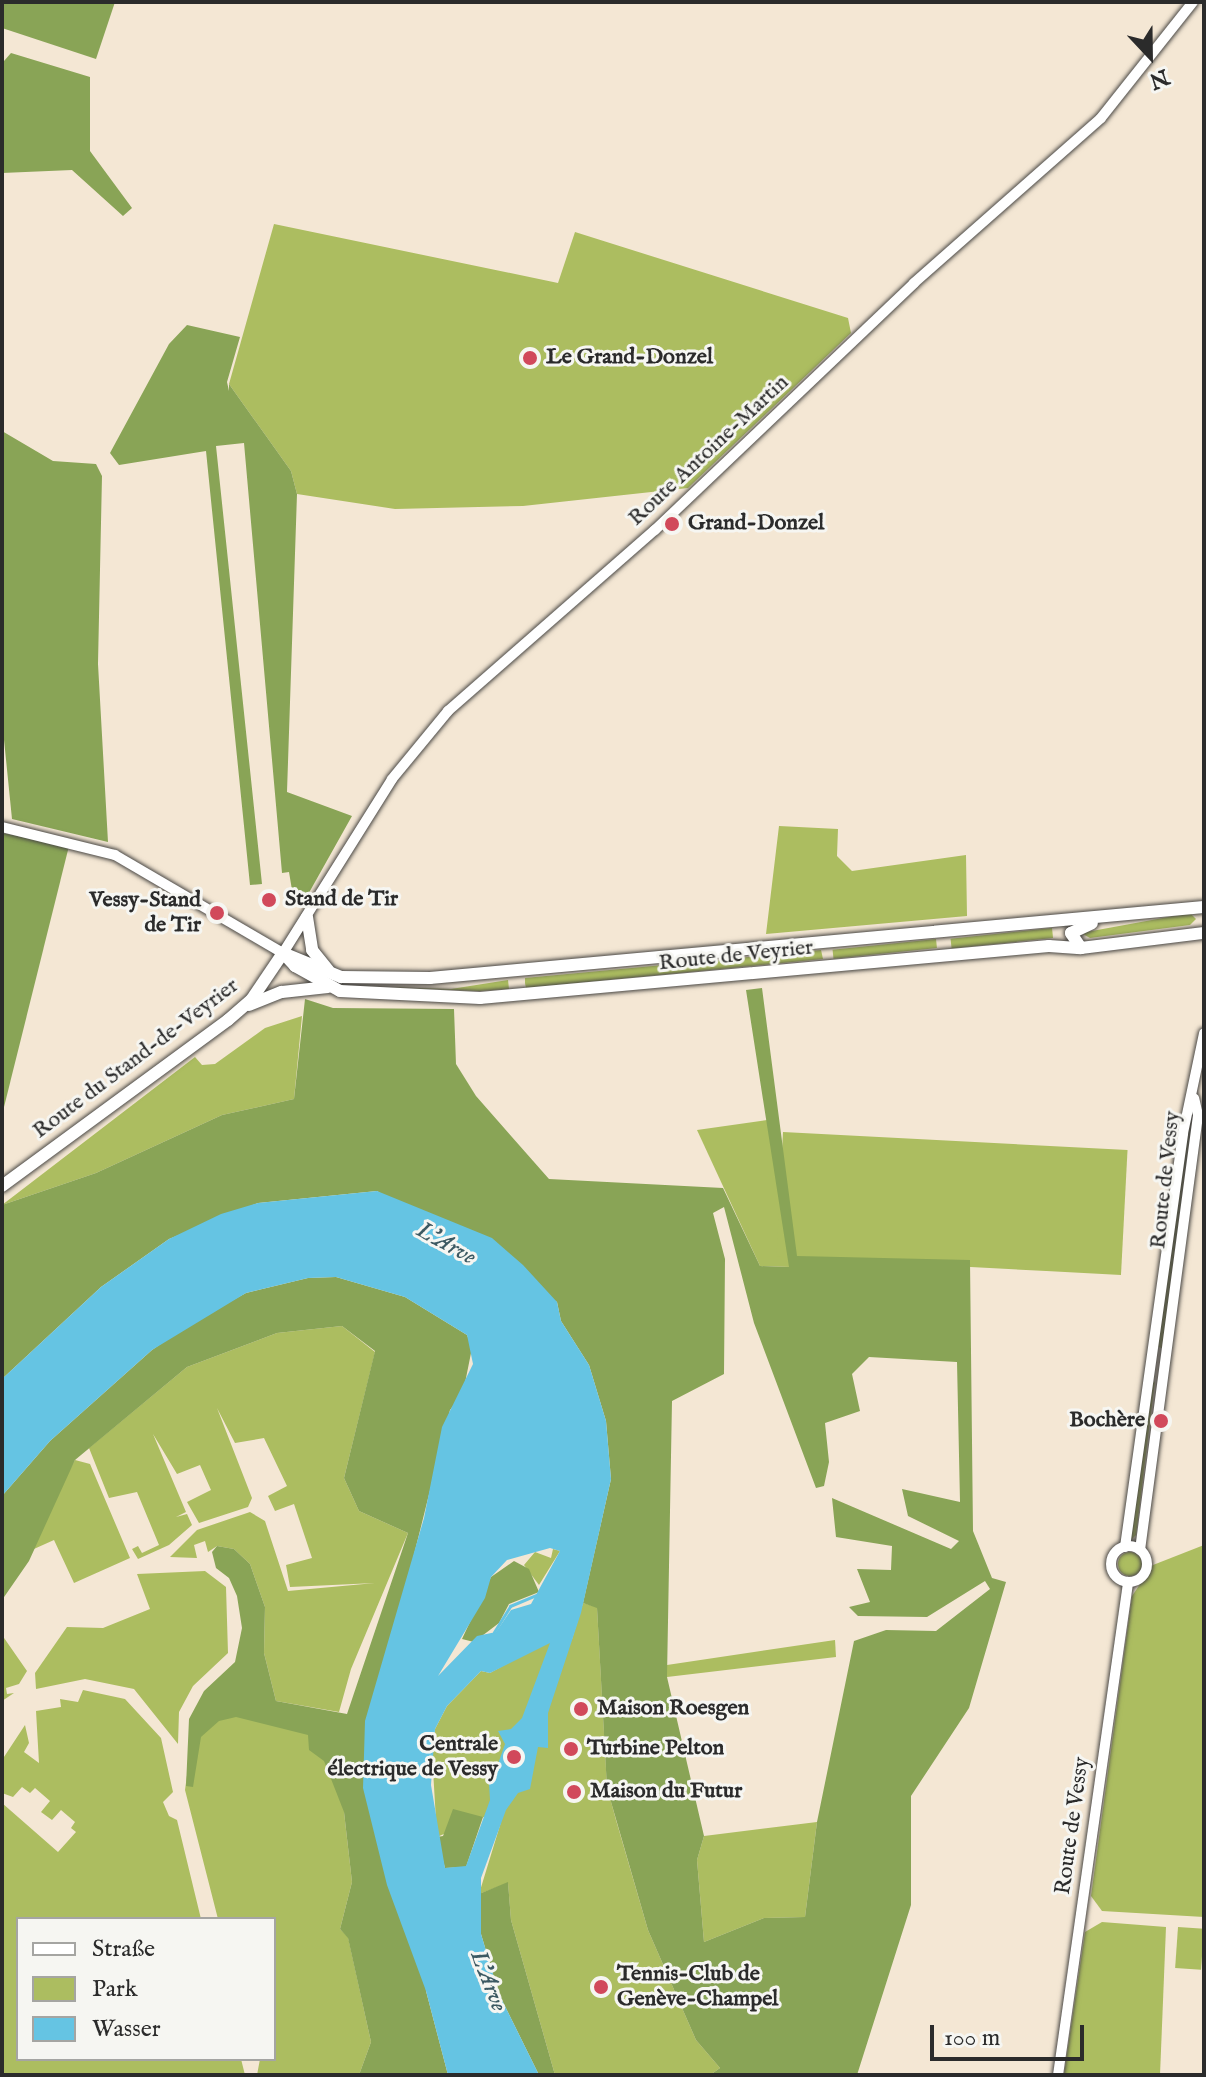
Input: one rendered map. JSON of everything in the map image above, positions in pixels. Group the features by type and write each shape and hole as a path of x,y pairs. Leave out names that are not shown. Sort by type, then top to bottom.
{"main road":[{"name":"Route de Veyrier","path":"283,953 330,973 361,979 517,971 1204,907"},
{"path":"1081,948 1071,933 1079,925 1131,919 1145,911"},
{"path":"307,917 312,950 330,973"},
{"path":"940,932 943,956"},
{"name":"Route de Veyrier","path":"283,953 331,987 383,996 521,996 1049,946 1081,948 1204,933"},
{"name":"Route du Stand-de-Veyrier","path":"2,1186 239,1010 283,953"},
{"path":"517,971 521,996"},
{"path":"239,1010 282,992 331,987"}],"street":[{"name":"Route Antoine-Martin","path":"283,953 392,779 448,711 655,530 914,283 1101,118 1193,2"},
{"name":"Route de Veyrier","path":"2,827 115,855 283,953"},
{"name":"Route de Vessy","path":"1125,1547 1198,1115 1194,1098 1204,1033"},
{"name":"Route de Vessy","path":"1140,1550 1158,1363"},
{"path":"1125,1547 1140,1550 1146,1570 1128,1582 1117,1577 1112,1564 1125,1547"},
{"name":"Route de Vessy","path":"1058,2075 1128,1582"}],"green space":[{"path":"2,2 115,2 96,59 2,28"},
{"path":"11,53 90,77 90,151 132,208 123,216 72,170 2,173 2,79 4,61"},
{"name":"Le Grand-Donzel","path":"274,224 558,283 575,232 848,318 851,333 688,488 523,506 395,509 297,494 291,471 229,384"},
{"path":"187,325 240,337 227,382 229,391 229,384 291,471 297,494 287,792 352,816 301,907 294,902 289,872 282,873 244,443 216,446 262,884 250,885 206,451 119,465 110,453 169,344"},
{"path":"2,431 53,461 96,464 102,476 98,664 108,842 12,819 2,720"},
{"path":"779,826 838,829 837,856 852,871 966,855 967,916 766,934"},
{"path":"2,833 69,846 2,1115"},
{"path":"1190,913 1196,919 1190,925 1090,938 1081,933"},
{"path":"1052,928 1053,938 952,949 951,939"},
{"path":"936,939 937,948 834,959 833,950"},
{"path":"821,950 823,959 526,988 525,983 525,978"},
{"path":"508,980 509,989 479,991 353,986 451,989"},
{"path":"762,988 797,1256 970,1260 973,1531 992,1578 1006,1582 969,1708 911,1796 911,1905 857,2075 710,2075 720,2068 696,2040 648,1930 607,1788 597,1608 583,1603 611,1479 606,1421 589,1365 561,1321 557,1302 377,1191 258,1203 169,1239 101,1287 2,1379 2,1205 96,1173 222,1115 294,1099 305,999 333,1008 454,1009 456,1064 476,1096 549,1179 723,1188 760,1266 789,1267 746,990","holes":["724,1207 754,1323 816,1488 824,1486 829,1462 825,1423 860,1411 852,1374 869,1357 957,1362 960,1502 902,1489 908,1516 959,1541 951,1549 832,1498 836,1537 892,1546 891,1570 857,1569 870,1602 849,1607 858,1616 927,1617 985,1581 990,1589 936,1631 886,1630 854,1641 817,1822 805,1917 764,1918 704,1942 697,1860 704,1836 667,1677 672,1401 724,1374 725,1259 713,1213"]},
{"path":"302,1016 294,1099 222,1115 96,1173 2,1205 195,1057 202,1065 215,1064 265,1028"},
{"path":"767,1120 790,1267 760,1266 697,1130"},
{"path":"1191,1124 1162,1348 1158,1347"},
{"path":"783,1132 1128,1150 1121,1275 776,1257"},
{"path":"336,1277 405,1297 467,1335 472,1348 463,1393 450,1410 399,1615 426,1991 448,2075 359,2075 371,2042 348,1938 340,1929 352,1882 344,1812 324,1761 309,1750 308,1735 236,1717 219,1721 201,1737 193,1787 186,1786 189,1719 204,1691 235,1662 242,1628 237,1596 229,1578 216,1568 212,1552 217,1546 234,1549 250,1564 265,1607 264,1653 276,1701 347,1714 408,1533 359,1511 344,1478 375,1351 342,1326 277,1333 187,1367 75,1460 29,1561 2,1600 2,1496 50,1441 152,1350 191,1323 246,1293 308,1278"},
{"path":"342,1326 375,1352 344,1478 359,1511 408,1533 351,1669 339,1712 276,1701 264,1653 265,1607 250,1564 234,1549 217,1546 208,1552 205,1541 194,1545 197,1558 170,1557 197,1530 250,1512 265,1521 288,1591 375,1583 290,1587 286,1565 312,1558 294,1504 275,1511 268,1496 287,1486 264,1438 235,1443 217,1408 252,1498 248,1507 199,1523 187,1502 211,1490 200,1465 177,1474 153,1434 186,1512 176,1517 187,1514 192,1525 169,1545 138,1559 132,1549 138,1546 142,1553 159,1545 137,1492 109,1498 89,1448 187,1367 277,1333"},
{"path":"1155,1381 1136,1535 1130,1541 1153,1383"},
{"path":"75,1460 90,1464 130,1558 74,1583 54,1540 25,1553"},
{"path":"1204,1545 1204,1917 1102,1911 1091,1896 1132,1596 1153,1565"},
{"path":"553,1549 560,1551 539,1585 524,1565 535,1552 551,1558"},
{"path":"1130,1552 1139,1555 1142,1564 1139,1573 1130,1576 1121,1573 1118,1564 1121,1555"},
{"path":"514,1561 529,1569 539,1592 509,1604 499,1623 474,1642 462,1639 491,1577"},
{"path":"205,1571 226,1587 228,1653 193,1686 179,1712 178,1744 134,1689 85,1679 36,1689 35,1673 67,1627 103,1628 150,1609 137,1574"},
{"path":"583,1603 597,1607 607,1787 648,1930 696,2040 720,2068 710,2075 555,2075 511,1920 508,1883 479,1894 501,1822 483,1817 437,1837 432,1753 435,1729 447,1706 481,1671 490,1673 542,1644 572,1639"},
{"path":"2,1635 27,1671 19,1684 6,1688 7,1694 14,1693 2,1701"},
{"path":"835,1640 836,1657 667,1677 667,1665"},
{"path":"83,1690 125,1699 161,1738 173,1792 163,1802 169,1816 177,1820 201,1917 16,1917 16,2061 242,2061 245,2075 2,2075 2,1803 58,1852 76,1832 71,1828 75,1822 61,1810 52,1820 41,1812 50,1801 35,1788 30,1793 22,1787 13,1797 2,1793 2,1760 25,1725 29,1743 24,1752 39,1763 36,1711 61,1707 60,1699 78,1702"},
{"path":"227,1701 346,1726 344,1812 352,1882 340,1929 348,1937 371,2042 359,2075 257,2075 260,2061 276,2061 276,1917 217,1917 185,1790 195,1717"},
{"path":"453,1809 483,1817 466,1867 445,1868 437,1837 443,1836"},
{"path":"817,1822 805,1917 764,1918 704,1942 697,1860 704,1836"},
{"path":"508,1882 511,1920 555,2075 539,2075 499,1994 481,1934 479,1894"},
{"path":"1102,1922 1166,1927 1160,2075 1064,2074 1085,1932"},
{"path":"1178,1927 1204,1929 1201,1970 1175,1968"}],"water":[{"name":"L'Arve","path":"377,1191 492,1238 523,1265 557,1302 561,1321 589,1365 606,1421 611,1479 581,1613 548,1713 548,1748 538,1747 530,1789 518,1793 506,1810 481,1878 481,1934 499,1994 539,2075 448,2075 426,1991 387,1885 363,1788 365,1721 424,1518 442,1427 473,1364 467,1335 405,1297 336,1277 308,1278 246,1293 152,1350 50,1441 2,1496 2,1379 101,1287 169,1239 221,1214 258,1203","holes":["550,1548 560,1551 531,1604 511,1610 496,1632 477,1636 438,1676 485,1598 491,1577 507,1560","550,1643 522,1718 511,1729 498,1731 505,1744 498,1764 488,1766 490,1800 466,1866 445,1868 431,1785 435,1729 447,1706 481,1671 490,1673"]}],"waterway":[{"path":"494,1632 510,1606 538,1594"}],"place":[{"name":"Le Grand-Donzel","path":"530,358"},
{"name":"Grand-Donzel","path":"672,524"},
{"name":"Stand de Tir","path":"269,900"},
{"name":"Vessy-Stand de Tir","path":"217,913"},
{"name":"Bochère","path":"1161,1421"},
{"name":"Maison Roesgen","path":"581,1709"},
{"name":"Turbine Pelton","path":"571,1749"},
{"name":"Centrale électrique de Vessy","path":"514,1757"},
{"name":"Maison du Futur","path":"574,1792"},
{"name":"Tennis-Club de Genève-Champel","path":"601,1987"}]}
